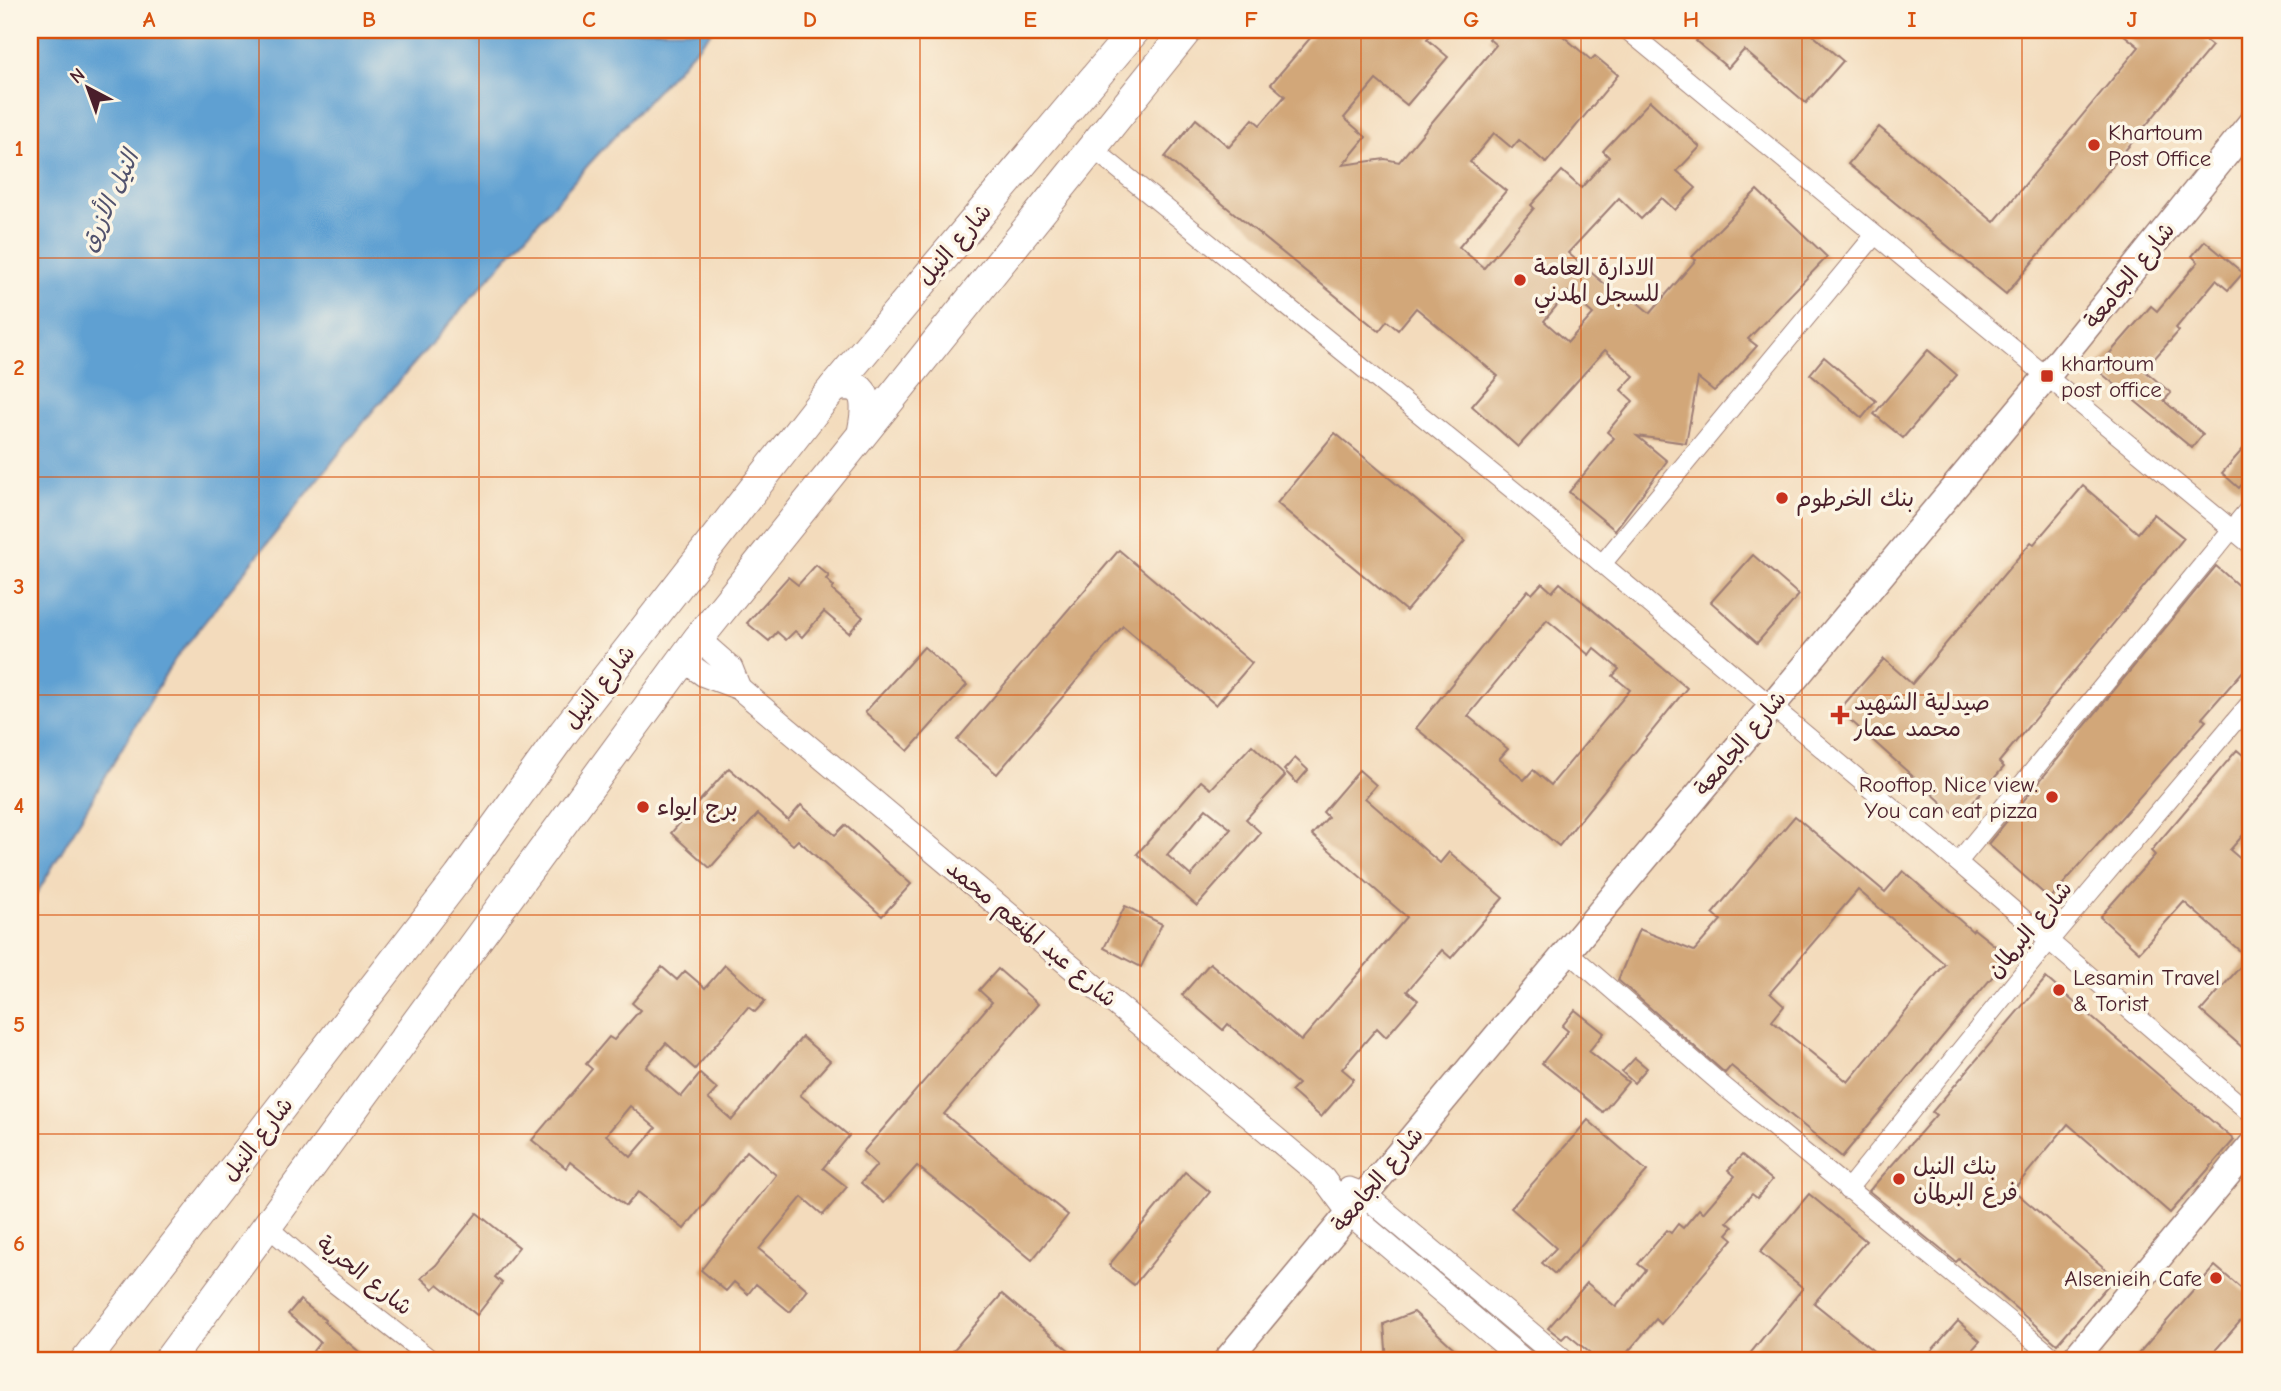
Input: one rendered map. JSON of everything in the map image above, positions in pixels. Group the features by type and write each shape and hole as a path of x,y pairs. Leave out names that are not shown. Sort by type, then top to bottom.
{"main road":[{"name":"شارع النيل","path":"85,1361 459,877 564,732 834,387 1135,30"},
{"name":"شارع النيل","path":"168,1361 691,650 863,430 1188,30"},
{"name":"شارع الجامعة","path":"1226,1361 2047,376 2251,123"},
{"path":"834,387 848,384 858,388 864,396 867,408 863,430"},
{"path":"2073,1361 2251,1146"}],"street":[{"path":"1627,30 2251,545"},
{"path":"1091,147 1602,564 1958,862 2251,1114"},
{"path":"1602,564 1874,236"},
{"path":"1958,862 2251,506"},
{"name":"شارع عبد المنعم محمد","path":"691,650 721,684 739,688 1323,1178 1563,1361"},
{"name":"شارع البرلمان","path":"1847,1190 2049,942 2251,702"},
{"path":"1567,951 1847,1190 2058,1361"},
{"name":"شارع عبد المنعم محمد","path":"1357,1204 1524,1361"},
{"name":"شارع الحرية","path":"268,1227 318,1271 433,1361"}],"water":[{"name":"النيل الأزرق","path":"30,30 713,30 589,164 376,407 172,663 30,905"}],"building":[{"path":"1317,30 1435,30 1427,39 1448,57 1407,105 1376,80 1344,118 1366,137 1343,165 1385,159 1399,162 1496,45 1489,39 1497,30 1556,30 1591,60 1595,56 1618,75 1546,163 1519,140 1512,148 1494,133 1470,162 1506,191 1459,247 1484,268 1534,208 1531,205 1562,171 1581,188 1609,157 1603,151 1650,101 1700,147 1677,171 1696,188 1675,210 1662,198 1641,219 1619,198 1568,253 1626,302 1631,297 1650,313 1696,260 1692,257 1757,190 1827,257 1748,339 1757,346 1714,391 1698,378 1686,443 1637,436 1667,461 1615,530 1569,492 1614,438 1607,432 1633,401 1621,390 1634,376 1605,350 1518,447 1472,406 1498,376 1416,308 1398,330 1387,321 1379,331 1165,157 1196,119 1229,147 1253,119 1260,125 1285,96 1271,84","holes":["1568,292 1593,314 1568,342 1544,321"]},
{"path":"1705,30 1807,30 1843,61 1806,103 1744,50 1728,68 1696,41"},
{"name":"Khartoum Post Office","path":"2118,30 2192,30 2212,46 2006,294 1848,164 1879,127 1994,222 2139,47"},
{"path":"2205,241 2243,273 2228,290 2216,280 2176,328 2179,331 2144,370 2171,393 2164,401 2203,434 2192,448 2096,369 2151,306 2157,311 2198,262 2192,256"},
{"path":"1928,350 1957,375 1903,438 1874,414"},
{"path":"1824,357 1876,401 1862,418 1810,374"},
{"path":"1335,433 1465,541 1406,611 1277,503"},
{"path":"2251,440 2251,474 2239,488 2222,473"},
{"path":"2083,486 2138,533 2154,514 2184,538 1999,762 2004,767 1959,818 1839,710 1884,659 1912,684 2031,542 2034,544"},
{"path":"1119,550 1252,663 1216,705 1123,626 997,774 957,740"},
{"path":"1753,555 1799,595 1757,643 1711,602"},
{"path":"816,565 829,576 826,579 834,587 832,590 863,617 849,633 824,612 802,637 795,631 786,640 777,632 769,641 747,623 788,577 798,585"},
{"path":"2216,566 2251,597 2251,662 2202,718 2206,721 2050,899 1988,844"},
{"path":"1542,583 1552,592 1560,583 1687,688 1559,846 1416,728 1528,590 1532,594","holes":["1547,620 1589,655 1594,648 1619,669 1613,676 1630,690 1551,785 1533,770 1524,780 1499,759 1508,749 1468,716"]},
{"path":"924,647 967,685 908,751 865,712"},
{"path":"1252,745 1285,776 1246,819 1261,833 1197,906 1137,854 1201,781 1211,789","holes":["1206,809 1231,829 1191,876 1167,855"]},
{"path":"2237,750 2251,762 2251,826 2230,850 2251,868 2251,1055 2201,1011 2248,958 2184,902 2139,952 2100,917 2155,855 2151,851"},
{"path":"1295,758 1308,770 1297,783 1284,770"},
{"path":"729,768 788,820 801,805 835,835 845,825 911,884 882,916 798,840 793,845 758,814 710,868 671,833"},
{"path":"1359,770 1376,785 1365,798 1440,863 1449,852 1503,898 1451,958 1442,950 1407,991 1418,1000 1386,1037 1377,1028 1342,1069 1354,1079 1321,1117 1291,1091 1298,1084 1228,1024 1223,1030 1182,995 1210,963 1301,1041 1407,917 1312,835 1328,817 1323,812"},
{"path":"1795,816 1885,892 1903,871 1972,931 1974,929 2009,957 1842,1157 1731,1066 1725,1073 1618,980 1639,929 1694,951 1721,920 1713,913","holes":["1858,890 1945,964 1848,1082 1772,1021 1784,1006 1770,993"]},
{"path":"1125,906 1162,924 1141,967 1104,948"},
{"path":"725,965 765,1001 755,1012 748,1007 695,1069 666,1043 646,1067 681,1097 700,1074 717,1089 708,1099 732,1120 802,1037 830,1061 800,1095 849,1136 823,1168 847,1187 823,1215 802,1197 759,1249 808,1290 790,1312 756,1284 748,1294 734,1282 726,1291 701,1270 776,1175 747,1151 684,1229 638,1192 626,1206 570,1162 566,1168 532,1140 592,1069 586,1064 609,1037 614,1040 640,1010 632,1003 662,967 677,980 685,971 705,988","holes":["630,1106 656,1128 631,1157 606,1135"]},
{"path":"998,969 1038,1004 944,1114 1068,1215 1032,1260 917,1166 884,1203 861,1183 877,1165 863,1152 992,1002 979,990"},
{"path":"2046,978 2234,1140 2170,1213 2068,1124 2013,1190 2115,1277 2057,1344 1959,1259 1956,1262 1869,1191 1936,1115 1932,1112"},
{"path":"1575,1010 1604,1033 1589,1051 1628,1082 1603,1112 1542,1063 1568,1031 1562,1026"},
{"path":"1635,1058 1647,1068 1634,1083 1622,1072"},
{"path":"1588,1120 1647,1171 1555,1274 1542,1263 1556,1248 1511,1208"},
{"path":"1742,1155 1772,1180 1757,1198 1752,1194 1727,1222 1733,1227 1727,1234 1733,1239 1661,1324 1656,1319 1620,1361 1600,1361 1567,1334 1562,1339 1548,1328 1587,1283 1616,1307 1646,1270 1638,1264 1667,1230 1671,1233 1678,1224 1683,1228 1699,1209 1703,1213 1735,1176 1728,1170"},
{"path":"1185,1172 1210,1192 1134,1285 1109,1265"},
{"path":"1809,1194 1866,1241 1814,1303 1886,1361 1744,1361 1803,1288 1760,1252"},
{"path":"477,1213 519,1247 495,1277 502,1283 477,1315 438,1284 433,1289 421,1278 436,1265"},
{"path":"2215,1266 2251,1297 2251,1309 2206,1361 2132,1361"},
{"path":"1002,1294 1082,1361 944,1361"},
{"path":"300,1300 370,1361 326,1361 313,1351 320,1342 288,1314"},
{"path":"1414,1312 1468,1361 1387,1361 1384,1324"},
{"path":"1958,1321 1980,1341 1962,1361 1922,1361"}],"place":[{"name":"Khartoum Post Office","path":"2094,145"},
{"name":"الادارة العامة للسجل المدني","path":"1520,280"},
{"name":"khartoum post office","path":"2047,376"},
{"name":"بنك الخرطوم","path":"1782,498"},
{"name":"صيدلية الشهيد محمد عمار","path":"1840,715"},
{"name":"Rooftop. Nice view. You can eat pizza","path":"2052,797"},
{"name":"برج ايواء","path":"643,807"},
{"name":"Lesamin Travel & Torist","path":"2059,990"},
{"name":"بنك النيل فرع البرلمان","path":"1899,1179"},
{"name":"Alsenieih Cafe","path":"2216,1278"}]}
